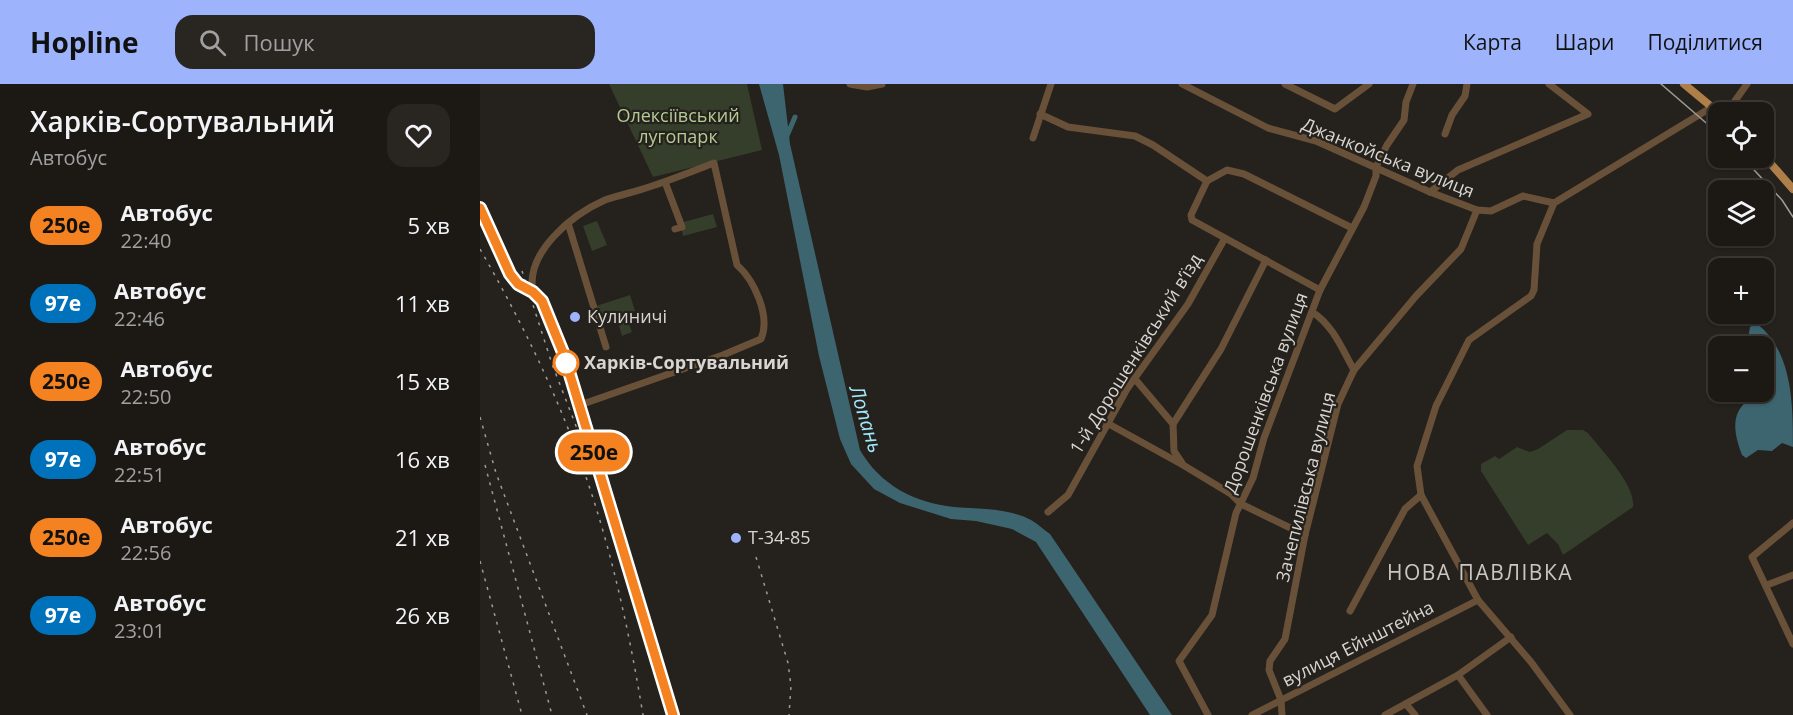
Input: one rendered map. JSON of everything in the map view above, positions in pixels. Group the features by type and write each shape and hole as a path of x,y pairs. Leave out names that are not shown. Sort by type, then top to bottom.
{"main road":[{"path":"1684,84 1708,104"},
{"path":"1774,167 1793,189"}],"street":[{"path":"850,84 867,87 882,84"},
{"name":"Джанкойська вулиця","path":"1182,84 1268,128 1316,141 1430,192 1477,210 1491,211 1523,196 1554,203"},
{"path":"1286,84 1335,109 1369,84"},
{"name":"Дорошенківська вулиця","path":"1208,715 1179,661 1212,615 1236,513 1253,478 1264,438 1311,312 1320,290 1364,207 1376,176 1376,167 1387,145 1404,120 1406,102 1413,84"},
{"path":"1445,134 1452,115 1465,96 1467,84"},
{"path":"1430,192 1458,170 1588,114 1549,84"},
{"path":"1734,102 1747,84"},
{"path":"1033,138 1049,85"},
{"path":"1040,114 1068,127 1135,136 1153,144 1207,181"},
{"path":"1570,715 1511,637 1478,600 1421,495 1417,466 1436,406 1469,340 1532,297 1536,244 1540,230 1554,203 1708,114"},
{"path":"533,292 532,273 538,259 568,223 605,201 665,182 714,163 737,265 747,273 764,313 765,329 761,339 723,355 580,405"},
{"path":"1320,290 1192,220 1191,215 1207,181 1227,170 1244,174 1352,228"},
{"path":"665,182 682,227 675,229"},
{"path":"480,208 510,274 518,284 533,292 546,310 580,405 673,715"},
{"name":"Зачепилівська вулиця","path":"1281,700 1269,670 1270,661 1285,639 1305,535 1338,404 1354,370 1416,296 1461,249 1477,210"},
{"path":"568,223 606,347"},
{"name":"1-й Дорошенківський в’їзд","path":"1048,512 1068,495 1107,423 1188,304 1225,238"},
{"path":"1183,465 1174,451 1173,424 1221,350 1266,260"},
{"path":"1311,312 1324,320 1331,328 1354,370"},
{"path":"1135,379 1173,424"},
{"path":"1107,423 1231,494 1241,504 1305,535"},
{"path":"1350,611 1405,508 1421,495"},
{"path":"1793,523 1752,557 1793,644"},
{"path":"1767,585 1793,575"},
{"name":"вулиця Ейнштейна","path":"1252,715 1478,600"},
{"path":"1385,715 1458,675 1511,637"},
{"path":"1458,675 1487,715"},
{"path":"1281,700 1282,715"},
{"path":"1406,704 1415,715"}],"green space":[{"name":"Олексіївський лугопарк","path":"609,84 747,84 762,150 653,177"},
{"path":"713,214 717,227 683,236 680,223"},
{"path":"597,221 607,245 592,251 583,226"},
{"path":"630,295 635,311 601,323 596,306"},
{"path":"626,316 632,332 622,336 617,319"},
{"path":"1567,430 1583,430 1588,433 1624,479 1633,498 1633,507 1563,555 1558,544 1547,533 1528,545 1481,471 1481,464 1495,456 1499,459 1517,447 1530,452 1538,449"}],"water":[{"path":"759,84 783,84 790,144 860,450 868,462 888,482 912,496 940,505 1013,513 1031,520 1050,534 1172,715 1150,715 1036,542 1012,529 976,521 951,519 900,503 874,489 851,464 840,439 819,356 779,155"},
{"path":"1757,324 1769,336 1748,336 1750,327"},
{"path":"1774,344 1784,363 1788,380 1793,447 1782,443 1772,451 1758,450 1746,458 1742,455 1735,426 1742,406 1746,402 1774,402"}],"waterway":[{"path":"786,138 795,117"}],"tram line":[{"path":"1661,84 1708,125"},
{"path":"1752,168 1782,200 1793,217"}],"railway":[{"path":"480,249 539,362 565,420 587,480 620,596 643,715"},
{"path":"522,271 552,364 583,444"},
{"path":"480,417 496,473 587,715"},
{"path":"485,465 552,715"},
{"path":"756,557 788,663 791,686 789,715"},
{"path":"480,561 522,715"}],"bus line":[{"name":"250е","path":"480,208 510,274 518,284 533,292 542,301 564,355 673,715"}],"place":[{"name":"Кулиничі","path":"575,317"},
{"name":"Харків-Сортувальний","path":"566,363"},
{"name":"Т-34-85","path":"736,538"}],"district":[{"name":"НОВА ПАВЛІВКА","path":"1480,573"}],"water label":[{"name":"Лопань","path":"866,419"}]}
